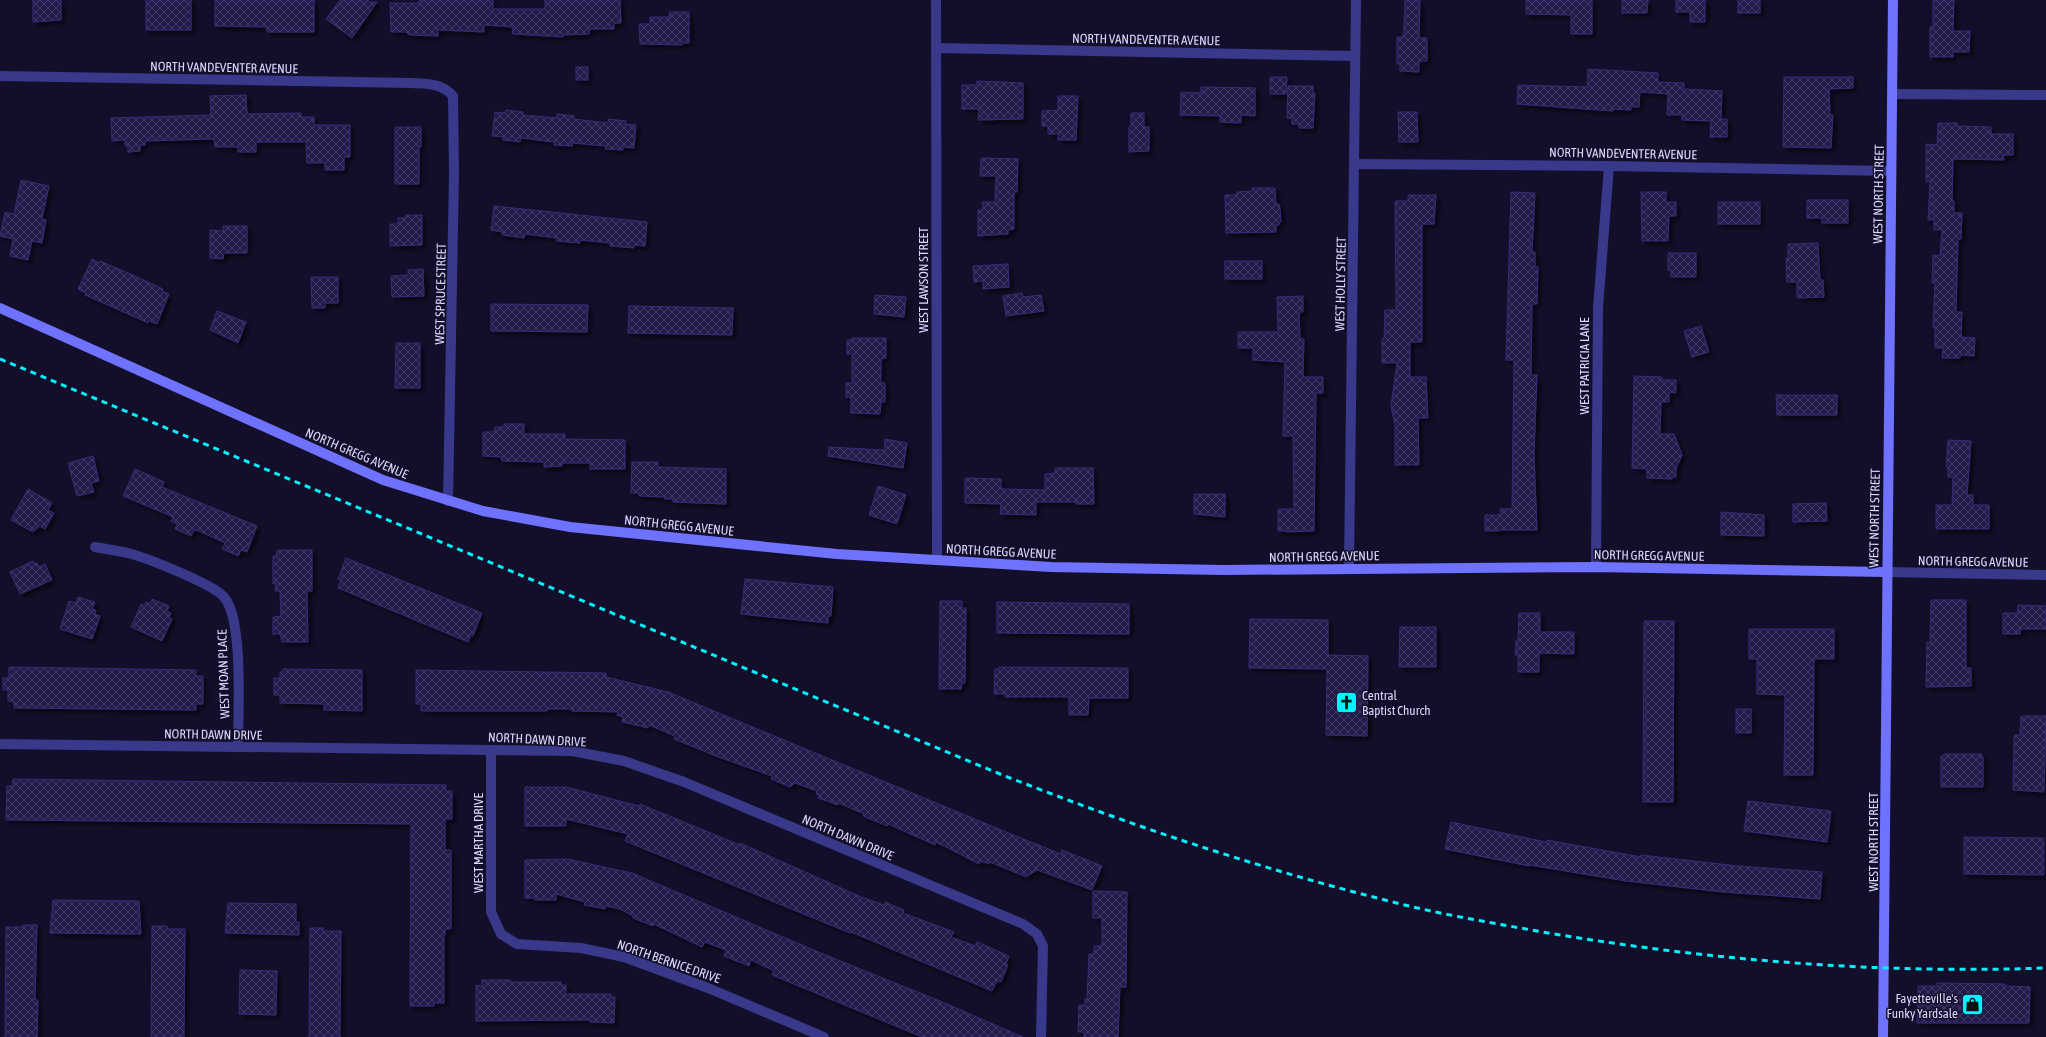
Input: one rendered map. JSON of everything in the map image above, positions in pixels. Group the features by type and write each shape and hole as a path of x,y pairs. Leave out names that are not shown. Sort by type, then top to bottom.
{"main road":[{"name":"WEST NORTH STREET","path":"1883,1037 1886,572 1893,0"},
{"name":"NORTH GREGG AVENUE","path":"0,308 383,480 448,501 510,517 570,527 837,554 1052,567 1165,570 1596,567 1886,572"}],"street":[{"name":"WEST LAWSON STREET","path":"936,0 938,560"},
{"name":"WEST HOLLY STREET","path":"1349,568 1356,0"},
{"name":"NORTH VANDEVENTER AVENUE","path":"936,48 1355,56"},
{"name":"NORTH VANDEVENTER AVENUE","path":"0,76 412,83 432,84 447,88"},
{"name":"WEST SPRUCE STREET","path":"447,88 453,96 454,172 448,501"},
{"path":"1892,94 2046,94"},
{"name":"NORTH VANDEVENTER AVENUE","path":"1354,164 1609,166 1891,171"},
{"name":"WEST PATRICIA LANE","path":"1596,567 1598,308 1609,166"},
{"name":"WEST MOAN PLACE","path":"96,547 130,553 209,585 225,598 234,618 237,655 238,747"},
{"name":"NORTH GREGG AVENUE","path":"1886,572 2046,575"},
{"name":"NORTH DAWN DRIVE","path":"0,744 572,751 624,761 684,782 1023,924 1037,934 1043,946 1041,1037"},
{"name":"WEST MARTHA DRIVE","path":"492,750 491,912 501,934"},
{"name":"NORTH BERNICE DRIVE","path":"501,934 516,944 581,948 624,957 708,988 824,1037"}],"building":[{"path":"33,0 61,0 61,20 33,22"},
{"path":"146,0 191,0 191,30 146,30"},
{"path":"215,0 314,0 314,32 267,32 267,27 215,26"},
{"path":"340,0 369,0 367,2 377,2 352,38 326,19"},
{"path":"419,0 493,0 493,9 545,9 545,0 620,0 621,23 614,23 614,29 590,29 589,34 563,35 563,37 513,34 512,27 484,25 484,32 438,30 438,36 409,35 406,32 391,32 390,3 419,3"},
{"path":"1405,0 1420,0 1419,38 1427,38 1427,61 1419,61 1419,72 1400,71 1400,64 1397,64 1397,37 1403,37"},
{"path":"1526,0 1592,0 1592,34 1571,34 1571,15 1526,14"},
{"path":"1622,0 1648,0 1647,13 1622,13"},
{"path":"1676,0 1705,0 1705,22 1690,22 1690,12 1676,12"},
{"path":"1738,0 1760,0 1760,13 1738,13"},
{"path":"1933,0 1954,0 1953,31 1970,31 1969,52 1953,52 1953,57 1930,57 1930,27 1933,27"},
{"path":"669,12 689,12 689,43 682,43 682,45 640,44 639,24 650,24 650,17 670,17"},
{"path":"576,67 588,67 588,80 576,80"},
{"path":"1588,69 1658,73 1658,82 1684,83 1684,89 1722,91 1721,119 1727,119 1727,137 1710,137 1711,121 1682,120 1682,115 1667,115 1668,94 1640,92 1639,107 1631,107 1631,110 1613,109 1613,111 1517,104 1518,85 1587,87"},
{"path":"1270,77 1287,77 1286,94 1270,94"},
{"path":"1784,77 1853,77 1853,88 1829,89 1830,115 1833,115 1831,148 1783,147"},
{"path":"977,81 1023,83 1023,119 978,120 979,109 962,109 962,85 976,85"},
{"path":"1288,86 1313,86 1313,93 1315,93 1313,128 1299,128 1299,124 1292,124 1292,119 1287,118"},
{"path":"1201,87 1255,88 1255,116 1241,115 1241,123 1220,122 1220,116 1180,115 1181,92 1201,93"},
{"path":"246,95 247,114 301,113 301,117 314,117 314,125 350,125 350,157 344,157 344,170 325,170 325,163 307,163 306,142 256,142 256,152 238,152 238,147 215,147 214,139 145,141 145,145 140,145 140,151 128,152 128,146 125,146 125,140 112,141 111,118 211,115 210,96"},
{"path":"1058,96 1078,96 1076,140 1058,140 1058,134 1048,134 1048,126 1042,126 1042,111 1058,110"},
{"path":"506,110 523,112 523,115 557,118 557,114 574,116 574,119 608,123 608,119 626,121 625,124 636,125 634,148 623,147 623,150 605,149 606,146 572,143 572,146 554,145 554,142 521,138 520,142 503,140 503,137 492,136 495,112 505,113"},
{"path":"1398,112 1417,112 1418,142 1399,142"},
{"path":"1131,113 1144,113 1144,127 1149,127 1149,151 1129,152 1129,127 1131,127"},
{"path":"1938,123 1957,123 1957,126 1991,127 1991,134 2013,134 2013,155 2003,155 2004,160 1954,159 1953,161 1952,201 1954,201 1954,213 1962,213 1961,239 1958,239 1956,312 1962,312 1961,337 1975,338 1974,356 1960,355 1960,358 1942,358 1943,348 1935,348 1935,328 1933,327 1935,283 1932,283 1933,255 1940,256 1942,230 1934,230 1934,220 1928,220 1930,182 1926,182 1926,144 1937,145"},
{"path":"395,127 421,127 421,147 419,147 419,184 395,184"},
{"path":"981,158 1018,159 1017,192 1014,192 1014,229 1008,230 1008,234 978,236 978,210 983,210 982,202 995,202 996,176 980,176"},
{"path":"21,180 49,186 42,219 46,220 42,243 32,241 28,260 10,256 13,239 0,236 5,212 14,214"},
{"path":"1252,188 1275,188 1276,204 1279,204 1281,222 1279,222 1279,225 1276,225 1276,232 1226,233 1225,195 1237,195 1237,192 1252,191"},
{"path":"1511,192 1535,193 1532,252 1535,252 1535,267 1538,267 1537,304 1532,304 1531,375 1537,375 1534,454 1537,530 1485,531 1485,515 1500,515 1500,509 1512,509 1514,360 1506,360"},
{"path":"1641,192 1666,192 1666,202 1676,202 1676,216 1669,216 1668,241 1642,241"},
{"path":"1408,195 1436,195 1434,224 1422,224 1422,342 1410,342 1410,377 1426,377 1428,418 1418,418 1419,465 1395,465 1395,425 1391,406 1397,363 1382,363 1382,339 1384,339 1385,310 1396,310 1395,201 1408,201"},
{"path":"1807,200 1848,200 1848,223 1822,223 1822,218 1807,218"},
{"path":"1718,202 1760,202 1760,224 1718,224"},
{"path":"494,206 647,222 645,246 634,245 634,248 610,246 610,243 580,240 580,243 556,241 557,238 525,234 524,238 502,235 502,232 491,230"},
{"path":"406,215 422,215 422,245 390,246 390,224 398,224 398,218 406,218"},
{"path":"223,226 247,226 247,253 224,253 223,259 210,258 210,230 223,231"},
{"path":"1818,243 1820,280 1823,280 1824,297 1797,298 1797,282 1787,282 1786,258 1788,258 1788,244"},
{"path":"1668,253 1696,253 1696,277 1671,277 1671,271 1668,270"},
{"path":"92,259 137,277 163,289 162,291 169,294 157,324 149,321 148,323 85,295 86,293 78,289"},
{"path":"1225,261 1262,261 1262,279 1225,279"},
{"path":"1008,264 1009,287 983,289 983,281 974,282 973,266"},
{"path":"423,269 424,296 392,297 391,276 408,275 408,270"},
{"path":"311,277 338,277 338,303 325,303 325,308 312,308"},
{"path":"1022,293 1023,297 1041,295 1044,311 1006,316 1003,296"},
{"path":"875,295 906,297 904,317 874,314"},
{"path":"1303,296 1303,312 1299,312 1300,339 1304,339 1303,377 1323,377 1323,393 1316,393 1314,531 1286,532 1278,531 1278,509 1294,509 1293,436 1283,436 1285,362 1253,360 1253,348 1238,348 1238,332 1278,332 1277,297"},
{"path":"491,304 588,305 587,332 491,331"},
{"path":"629,306 733,308 732,335 628,333"},
{"path":"217,311 246,322 238,343 210,330"},
{"path":"1701,326 1709,352 1692,357 1684,331"},
{"path":"852,338 886,338 886,358 881,359 881,382 885,383 885,402 881,402 880,414 851,413 851,397 846,397 846,383 852,383 852,354 847,354 847,340 852,340"},
{"path":"396,343 420,343 420,388 395,388"},
{"path":"1634,376 1662,377 1662,380 1676,380 1676,393 1669,392 1669,402 1661,402 1660,434 1674,434 1682,455 1676,469 1676,477 1672,477 1672,479 1647,478 1647,469 1632,468"},
{"path":"1776,395 1837,395 1837,415 1777,415"},
{"path":"504,424 524,424 524,434 565,434 565,439 625,440 625,469 590,469 590,463 562,463 562,466 544,467 544,462 502,461 501,457 483,456 483,432 494,432 495,427 504,427"},
{"path":"885,439 907,443 903,468 828,456 829,447 884,450"},
{"path":"1948,440 1971,441 1967,495 1973,495 1973,505 1989,505 1989,529 1936,529 1936,505 1952,505 1953,477 1948,477 1948,469 1946,466"},
{"path":"93,456 99,481 91,483 94,492 77,496 68,463"},
{"path":"632,462 658,462 658,467 726,469 726,504 673,502 673,499 665,499 665,497 639,496 639,493 631,493"},
{"path":"1055,468 1093,468 1094,504 1076,504 1076,502 1036,502 1036,515 1000,514 1001,504 965,503 965,478 1001,479 1001,489 1045,490 1045,474 1055,473"},
{"path":"135,469 164,482 162,487 257,526 247,552 241,550 238,556 222,549 225,543 199,531 194,530 191,536 175,529 177,524 171,521 173,518 171,516 123,496"},
{"path":"878,486 906,495 897,524 869,515"},
{"path":"28,489 52,503 48,510 54,513 45,529 40,526 33,532 11,520"},
{"path":"1194,494 1225,494 1225,517 1194,514"},
{"path":"1826,503 1827,521 1793,522 1793,504"},
{"path":"1721,512 1764,515 1764,536 1721,535"},
{"path":"277,550 312,550 312,591 307,591 308,642 282,642 280,634 273,634 273,617 281,616 280,591 275,591 276,583 273,584 273,556 276,556"},
{"path":"346,558 482,613 473,636 471,635 468,642 338,588 341,580 338,579"},
{"path":"33,561 34,564 37,563 39,567 45,564 52,580 20,594 10,572"},
{"path":"745,579 833,587 831,616 828,616 828,623 741,614"},
{"path":"78,597 95,602 92,609 96,610 95,614 100,616 92,639 60,629 69,601 76,603"},
{"path":"152,599 169,606 167,611 171,613 169,617 172,619 162,641 131,627 141,604 144,605 146,602 150,604"},
{"path":"1931,600 1966,600 1966,668 1971,668 1971,686 1926,687 1927,642 1930,642"},
{"path":"940,601 962,601 962,608 966,608 965,683 962,683 961,689 939,689"},
{"path":"997,602 1129,604 1129,634 997,633"},
{"path":"2018,605 2046,606 2046,629 2020,629 2020,634 2003,634 2003,613 2017,613"},
{"path":"1519,613 1540,613 1540,632 1574,632 1574,654 1539,653 1539,672 1518,672 1518,655 1515,655 1516,640 1518,640"},
{"name":"Central Baptist Church","path":"1250,619 1328,620 1328,655 1368,656 1367,736 1326,735 1327,669 1249,668"},
{"path":"1644,621 1674,621 1673,802 1643,802"},
{"path":"1400,627 1436,627 1436,667 1399,667"},
{"path":"1749,629 1834,629 1834,659 1814,659 1813,775 1784,775 1785,695 1757,694 1757,659 1749,659"},
{"path":"9,667 196,670 196,676 203,676 203,704 196,704 196,710 14,708 14,702 8,701 8,690 3,690 3,678 9,678"},
{"path":"999,667 1128,668 1128,698 1089,698 1088,715 1069,715 1069,697 1005,697 1005,694 994,694 995,669 999,669"},
{"path":"283,669 362,670 362,711 324,710 324,704 280,703 280,695 274,695 274,678 280,678 280,672 283,672"},
{"path":"416,670 606,673 606,677 668,692 1016,836 1061,854 1062,850 1102,866 1092,890 1037,870 1026,877 990,862 989,864 980,861 979,864 936,842 935,845 888,824 887,826 863,816 864,814 839,803 838,805 818,798 819,795 816,794 817,791 795,783 790,787 771,779 772,776 674,739 675,736 649,725 648,728 622,722 623,717 617,715 618,712 572,711 572,709 547,709 547,711 421,711 421,704 416,704"},
{"path":"1736,709 1751,709 1751,733 1736,733"},
{"path":"2021,716 2046,716 2044,792 2013,790 2014,738 2015,735 2020,735"},
{"path":"1944,754 1981,754 1983,757 1983,787 1941,787 1941,756 1944,756"},
{"path":"13,779 446,785 446,791 452,791 452,819 445,819 445,850 451,850 451,929 445,929 444,935 444,1003 434,1003 434,1006 410,1006 411,824 6,820 7,786 12,786"},
{"path":"525,787 566,787 639,806 640,804 740,845 740,843 859,896 884,905 885,902 904,910 903,913 954,932 951,937 975,946 977,942 1009,956 1006,964 1008,965 1001,982 997,981 992,991 851,932 850,933 625,841 628,834 566,819 566,826 525,826"},
{"path":"1748,801 1831,811 1827,842 1744,831"},
{"path":"1451,822 1546,842 1547,840 1641,857 1641,855 1738,866 1822,872 1820,899 1723,892 1626,881 1529,866 1445,849"},
{"path":"1964,837 2044,838 2044,875 1964,874"},
{"path":"567,859 632,873 1023,1037 922,1037 772,975 774,971 751,960 749,966 724,956 726,950 705,942 702,947 654,924 653,926 633,918 633,916 620,909 605,906 605,909 584,905 585,902 556,894 556,900 535,900 534,898 525,898 525,860"},
{"path":"1093,891 1127,892 1126,987 1120,987 1118,1037 1084,1037 1084,1032 1078,1032 1079,1005 1085,1005 1085,999 1087,999 1089,954 1094,954 1094,946 1102,946 1102,918 1093,918"},
{"path":"53,900 139,901 141,934 50,933"},
{"path":"228,903 296,904 296,922 299,922 299,935 225,933"},
{"path":"23,925 37,925 35,1000 38,1000 37,1037 5,1037 6,927 23,927"},
{"path":"152,926 167,926 167,929 185,929 184,1037 151,1037"},
{"path":"310,928 324,928 323,931 341,931 340,1037 309,1037"},
{"path":"240,970 277,971 276,1015 239,1014"},
{"path":"482,980 510,980 510,982 561,982 561,985 566,985 566,994 611,994 611,997 615,997 614,1023 590,1022 590,1020 476,1021 476,985 482,986"},
{"name":"Fayetteville's Funky Yardsale","path":"1937,983 2005,984 2005,986 2030,987 2029,1023 1917,1023 1918,986 1937,986"}],"railway":[{"path":"0,359 1000,774 1193,844 1290,874 1407,906 1444,914 1537,931 1663,950 1790,963 1854,967 1918,969 2046,968"}],"place":[{"name":"Central Baptist Church","path":"1347,702"},
{"name":"Fayetteville's Funky Yardsale","path":"1973,1005"}]}
